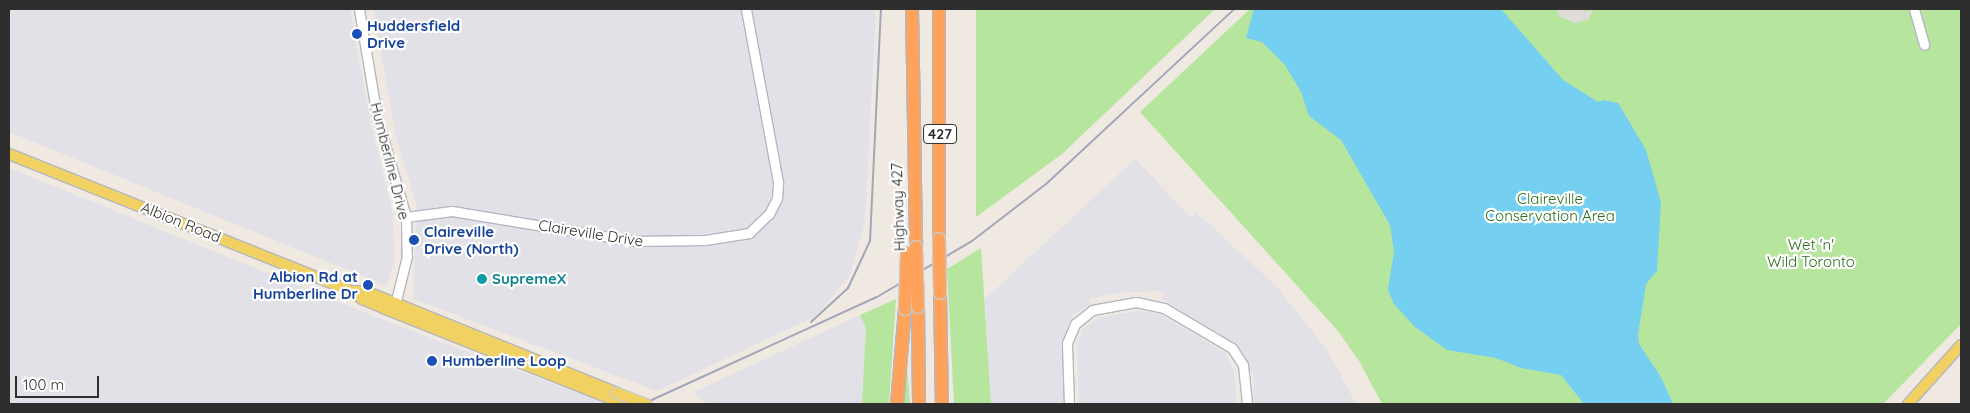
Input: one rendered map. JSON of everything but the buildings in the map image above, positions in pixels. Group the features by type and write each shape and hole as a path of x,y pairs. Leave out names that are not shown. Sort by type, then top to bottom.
{"highway":[{"name":"Highway 427","path":"912,9 915,223 911,250 918,307 919,404"},
{"name":"427","path":"939,9 939,239 942,404"},
{"path":"897,404 911,250"}],"main road":[{"name":"Albion Road","path":"9,154 352,291 362,299 395,308 612,395 646,404"},
{"path":"1908,404 1961,345"},
{"name":"Albion Road","path":"612,395 624,404"}],"street":[{"name":"Humberline Drive","path":"359,9 377,117 406,217 407,256 395,308"},
{"name":"Claireville Drive","path":"406,217 452,211 633,241 705,240 749,233 770,214 777,198 778,182 746,9"},
{"path":"1914,9 1924,45"},
{"path":"1069,404 1067,343 1074,324 1092,310 1136,302 1164,308 1232,348 1243,364 1247,404"}],"shaded area":[{"path":"9,9 350,9 369,115 392,210 395,258 387,286 9,132"},
{"path":"373,9 876,9 865,222 850,275 816,316 657,391 413,299 417,207 396,138"},
{"path":"1557,9 1584,9 1584,12 1594,9 1588,20 1575,23 1560,17"},
{"path":"1135,159 1192,218 1195,211 1276,286 1328,351 1356,404 1254,404 1253,372 1248,373 1246,359 1238,345 1162,299 1164,291 1128,292 1090,298 1090,305 1073,315 1063,338 1064,404 991,404 985,299"},
{"path":"9,168 383,320 605,403 9,404"},
{"path":"1136,311 1160,314 1225,353 1234,371 1237,404 1079,404 1077,346 1082,330 1098,318"},
{"path":"860,315 866,328 862,404 707,404 694,392"}],"green space":[{"path":"976,9 1215,9 1062,154 976,217"},
{"name":"Claireville Conservation Area","path":"1250,9 1961,9 1961,324 1883,404 1382,404 1359,361 1338,331 1140,112"},
{"path":"981,248 991,404 954,404 947,269"},
{"path":"896,299 889,404 862,404 866,328 860,315"},
{"path":"907,367 910,404 903,404 906,369"}],"water":[{"path":"1254,9 1501,9 1563,80 1598,102 1604,100 1618,103 1646,150 1661,202 1657,271 1646,284 1638,335 1639,344 1661,377 1673,404 1584,404 1561,375 1521,368 1496,358 1447,350 1415,327 1394,304 1388,290 1394,251 1390,225 1341,140 1309,116 1301,92 1285,65 1262,42 1246,38"}],"railway":[{"path":"811,322 848,288 870,241 881,9"},
{"path":"643,404 877,297 972,241 1046,184 1234,9"}],"place":[{"name":"Huddersfield Drive","path":"357,34"},
{"name":"Claireville Drive (North)","path":"414,240"},
{"name":"SupremeX","path":"482,279"},
{"name":"Albion Rd at Humberline Dr","path":"368,285"},
{"name":"Humberline Loop","path":"432,361"}],"park label":[{"name":"Wet 'n' Wild Toronto","path":"1811,252"}]}
